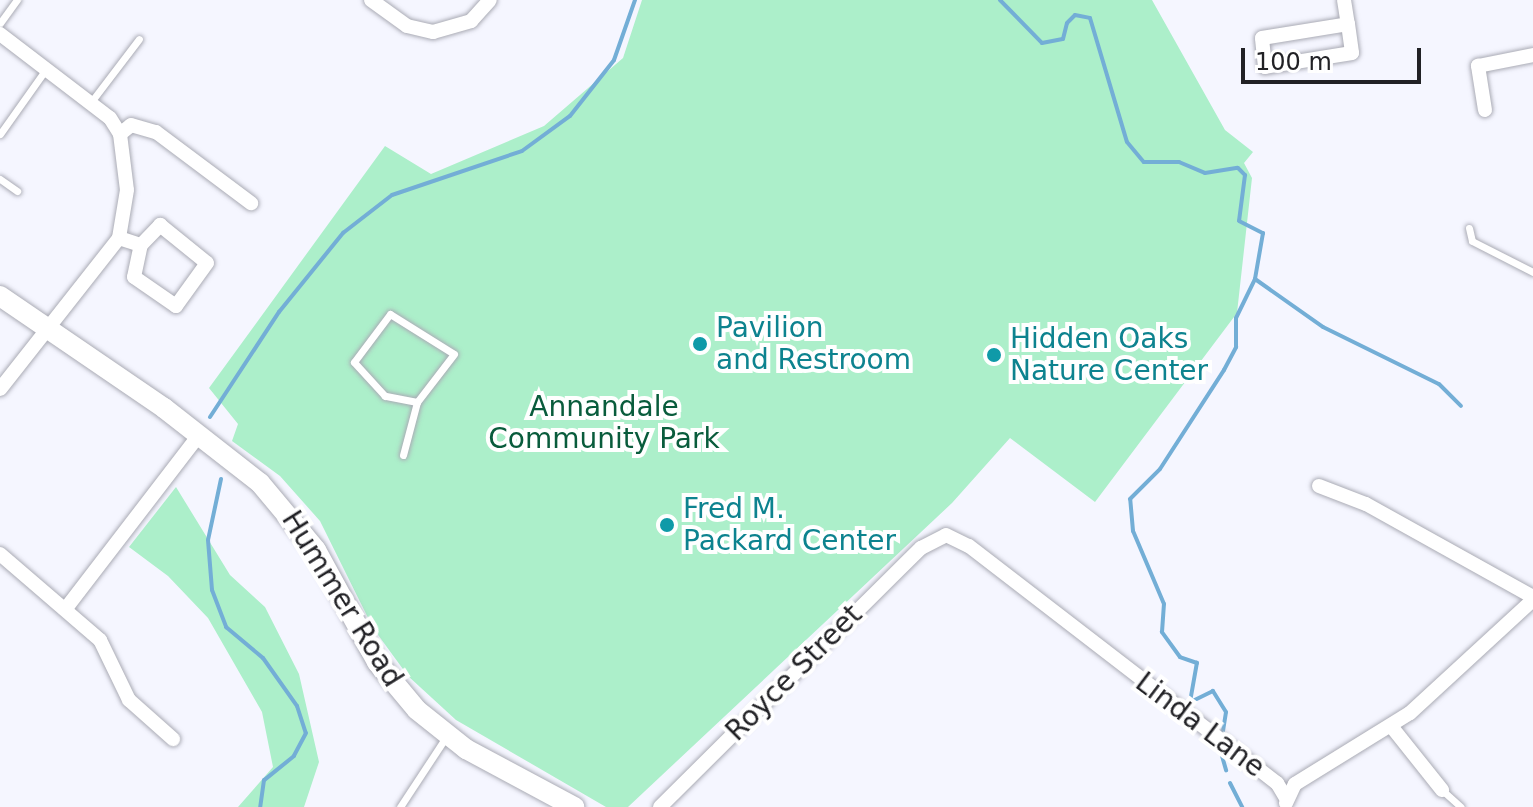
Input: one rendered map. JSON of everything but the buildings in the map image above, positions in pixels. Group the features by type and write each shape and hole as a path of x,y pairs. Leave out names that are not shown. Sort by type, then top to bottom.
{"main road":[{"name":"Hummer Road","path":"0,296 198,436 279,501 316,550 377,662 417,710 447,735 574,807"}],"street":[{"path":"371,0 407,26 433,32 471,21 490,0"},
{"path":"1344,0 1348,24 1352,53 1265,67 1262,38 1348,24"},
{"path":"0,34 91,102 120,134 127,190 119,238 0,389"},
{"path":"1485,110 1478,66 1533,55"},
{"path":"120,134 131,125 156,132 251,203"},
{"path":"160,225 207,263 176,306 134,277 141,245 160,225"},
{"path":"119,238 141,245"},
{"path":"67,607 198,436"},
{"path":"1319,486 1366,504 1533,598"},
{"name":"Linda Lane","path":"930,541 946,535 969,546 1277,783 1286,802"},
{"name":"Royce Street","path":"660,807 930,541"},
{"path":"0,554 67,607 100,640 129,700 173,739"},
{"name":"Linda Lane","path":"1286,802 1295,784 1391,726 1533,598"},
{"path":"1391,726 1442,790"},
{"path":"1277,783 1295,784"}],"lane":[{"path":"0,23 17,0"},
{"path":"91,102 139,39"},
{"path":"0,134 47,68"},
{"path":"0,179 17,191"},
{"path":"1469,228 1472,241 1533,272"},
{"path":"403,455 417,402 454,354 390,314 354,362 385,396 417,402"},
{"path":"400,807 447,735"},
{"path":"1442,790 1461,807"}],"green space":[{"name":"Annandale Community Park","path":"642,0 1152,0 1225,130 1253,152 1244,163 1252,178 1237,313 1095,502 1010,438 952,503 628,807 606,807 456,720 408,676 373,628 320,521 280,476 232,441 238,424 209,388 385,146 431,174 544,126 623,58"},
{"path":"176,487 230,575 265,607 299,674 319,762 304,807 238,807 273,767 262,712 208,618 168,576 129,547"}],"waterway":[{"path":"210,417 279,312 343,233 392,195 522,151 570,116 614,60 635,0"},
{"path":"1000,0 1042,43 1063,39 1067,23 1075,15 1090,18 1127,142 1144,162 1179,162 1205,173 1238,168 1245,175 1239,221 1263,233 1255,279 1323,327 1439,384 1461,406"},
{"path":"1223,731 1226,712 1213,691 1190,702 1197,663 1180,657 1162,632 1164,604 1133,531 1130,499 1160,469 1224,370 1236,347 1236,318 1255,279"},
{"path":"221,479 208,540 212,590 226,627 263,658 297,706 306,733 294,756 264,780 260,807"},
{"path":"1222,756 1226,770"},
{"path":"1230,783 1242,807"}],"place":[{"name":"Pavilion and Restroom","path":"700,344"},
{"name":"Hidden Oaks Nature Center","path":"994,355"},
{"name":"Fred M. Packard Center","path":"667,525"}]}
